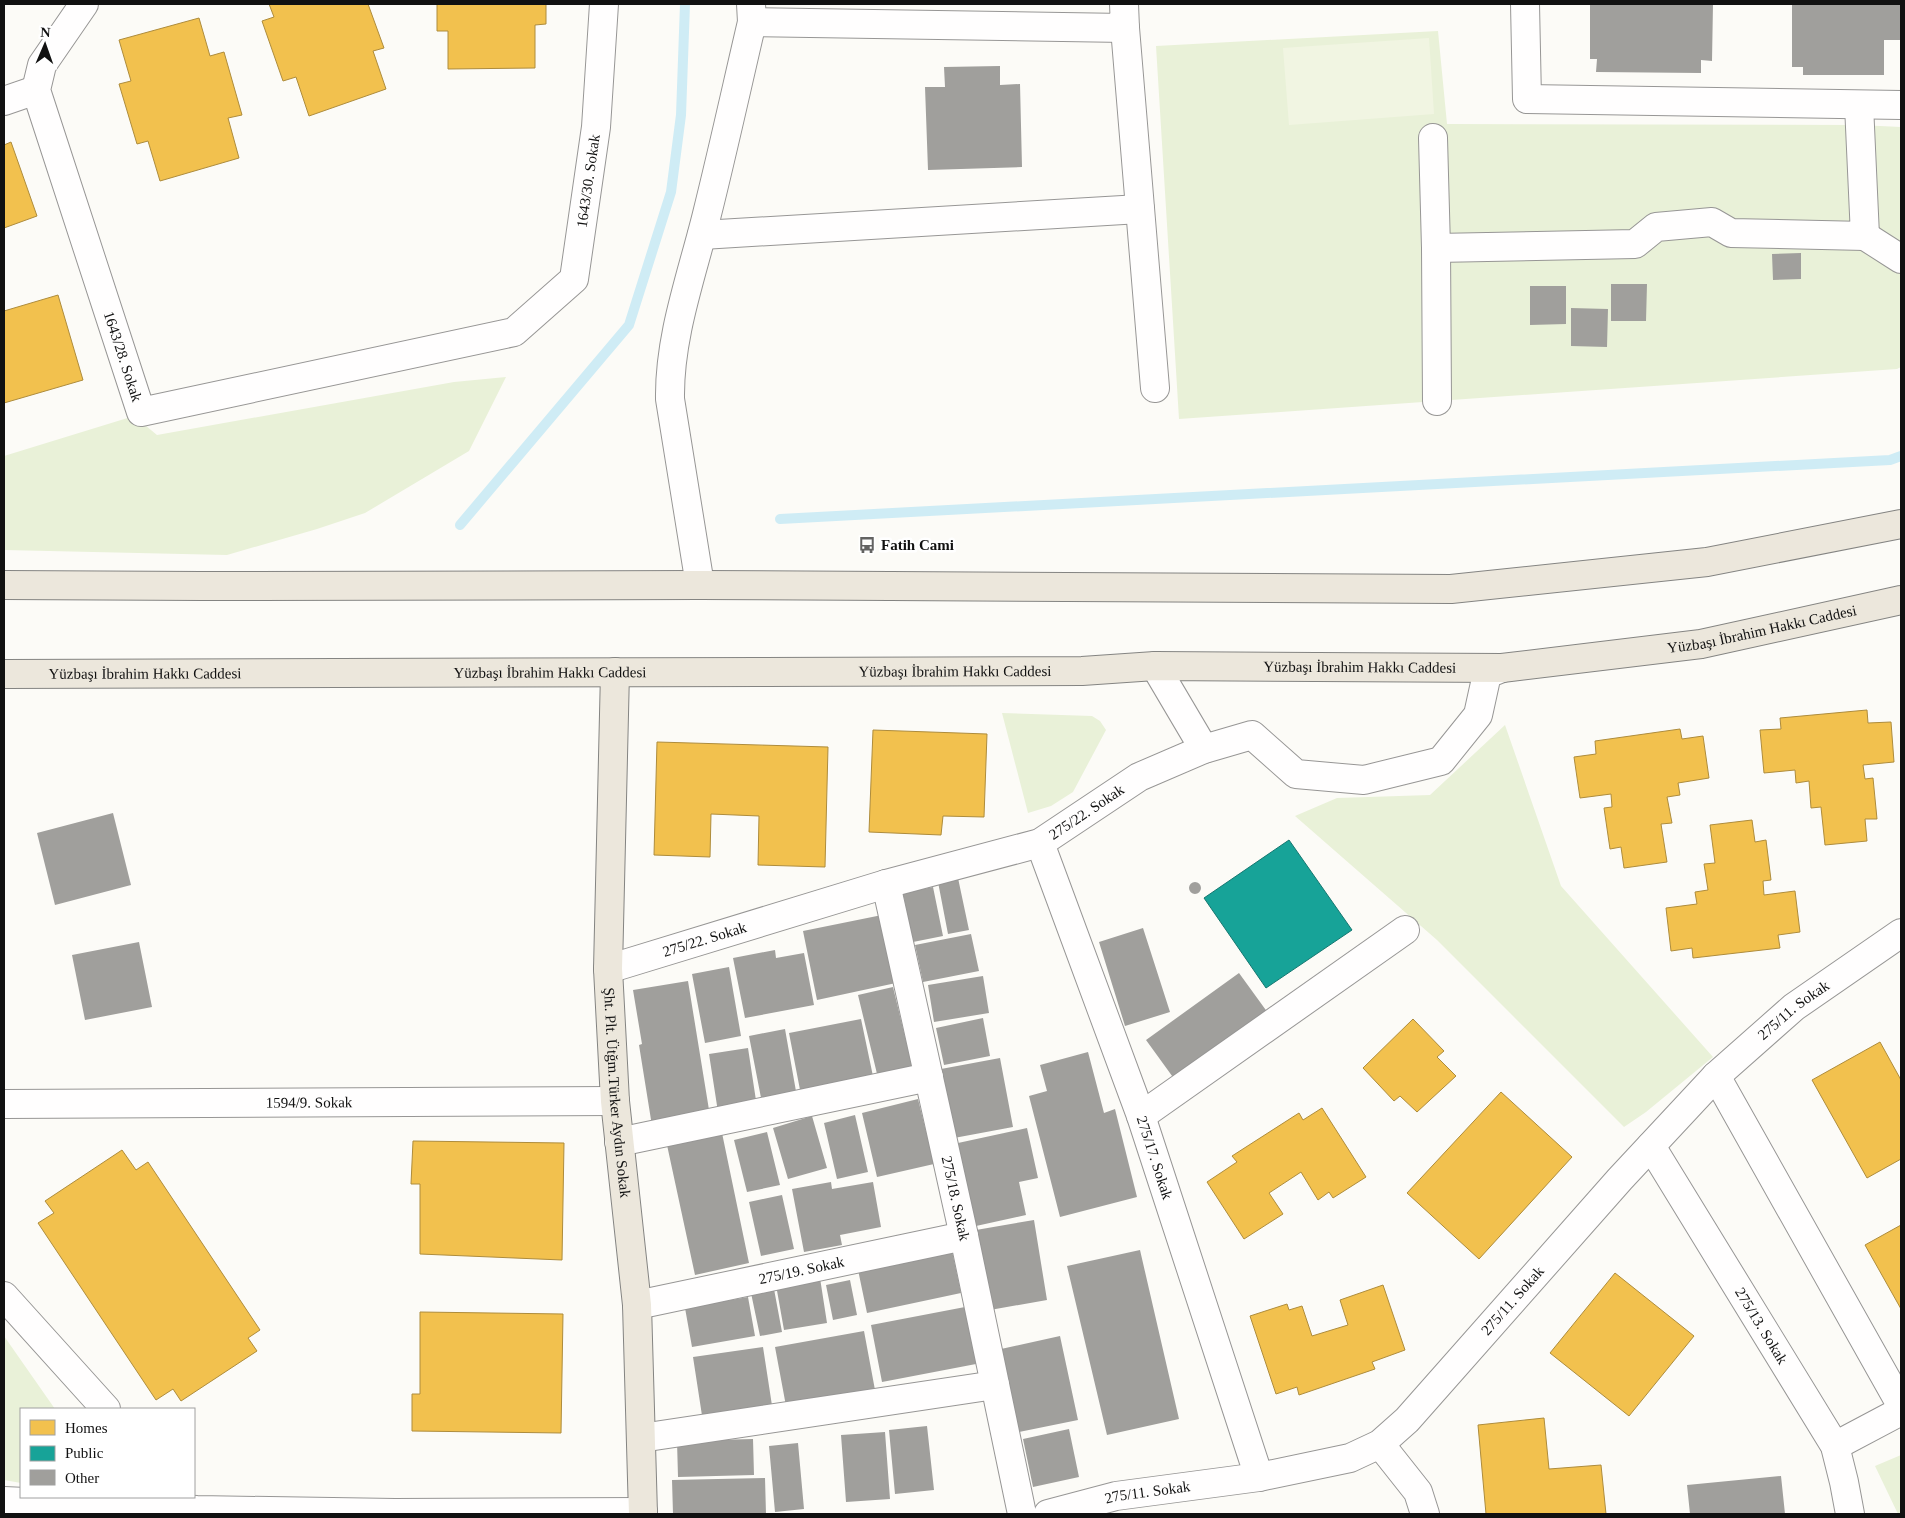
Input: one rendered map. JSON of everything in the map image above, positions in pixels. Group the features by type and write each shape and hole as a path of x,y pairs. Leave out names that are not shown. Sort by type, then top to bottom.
{"main road":[{"path":"4,585 700,585 1451,590 1707,562 1901,524"},
{"name":"Yüzbaşı İbrahim Hakkı Caddesi","path":"4,674 1082,671 1155,666 1502,668 1701,644 1901,600"},
{"name":"Şht. Plt. Ütğm.Türker Aydın Sokak","path":"615,672 608,969 615,1101 637,1305 643,1513"}],"street":[{"path":"4,101 36,90 42,66 84,4"},
{"name":"1643/30. Sokak","path":"514,332 574,278 596,127 604,4"},
{"path":"1525,4 1527,99 1901,105"},
{"path":"700,585 670,399 670,383 675,339 722,157 752,13 1125,16 1155,388"},
{"name":"1643/28. Sokak","path":"36,90 140,412 514,332"},
{"path":"1859,104 1865,236"},
{"path":"1433,138 1437,401"},
{"path":"702,235 1140,209"},
{"path":"1436,248 1635,244 1656,228 1712,222 1731,233 1865,236 1901,259"},
{"path":"1155,666 1204,749"},
{"name":"275/22. Sokak","path":"608,969 886,884 1040,843 1139,776 1204,749 1252,735 1296,774 1364,780 1440,761 1478,715 1487,674 1502,668"},
{"name":"275/17. Sokak","path":"1040,843 1141,1116 1259,1477"},
{"name":"275/18. Sokak","path":"886,884 964,1236 1022,1514"},
{"path":"1141,1116 1405,930"},
{"name":"275/11. Sokak","path":"1048,1514 1116,1496 1259,1477 1350,1458 1380,1444 1407,1420 1620,1179 1716,1076 1794,1007 1901,933"},
{"path":"1716,1076 1901,1405"},
{"path":"619,1142 929,1077"},
{"name":"1594/9. Sokak","path":"4,1104 615,1101"},
{"name":"275/13. Sokak","path":"1651,1146 1835,1446 1850,1514"},
{"name":"275/19. Sokak","path":"637,1305 964,1236"},
{"path":"4,1296 105,1408"},
{"path":"640,1438 995,1385"},
{"path":"1835,1446 1901,1411"},
{"path":"1380,1444 1418,1492 1425,1514"},
{"path":"4,1502 395,1514 643,1513"}],"green space":[{"path":"1438,31 1447,124 1859,125 1901,127 1901,367 1897,369 1179,419 1156,46"},
{"path":"1429,38 1434,114 1289,125 1283,48"},
{"path":"506,377 469,451 365,513 227,555 4,550 4,456 134,416 157,435 454,382"},
{"path":"1002,713 1092,716 1100,721 1106,730 1073,792 1051,806 1028,813"},
{"path":"1505,725 1561,886 1713,1057 1646,1112 1624,1127 1437,940 1295,816 1337,798 1430,795"},
{"path":"4,1336 54,1408 20,1408 20,1483 4,1480"},
{"path":"1901,1455 1901,1514 1898,1514 1875,1466"}],"building: Homes":[{"path":"269,4 368,4 384,48 373,51 386,89 309,116 296,77 283,81 262,21 274,17"},
{"path":"437,4 546,4 546,24 535,25 535,68 448,69 448,31 437,31"},
{"path":"199,18 210,56 224,52 242,115 228,118 239,158 160,181 148,141 137,144 119,84 131,81 119,40"},
{"path":"11,142 37,216 4,228 4,145"},
{"path":"58,295 83,380 4,403 4,311"},
{"path":"1867,710 1868,723 1891,722 1894,762 1863,765 1865,779 1873,778 1877,819 1865,819 1867,841 1825,845 1821,807 1811,808 1809,781 1796,783 1795,770 1764,773 1760,730 1781,729 1780,718"},
{"path":"1680,729 1682,739 1703,736 1709,778 1678,783 1680,795 1667,797 1672,823 1661,824 1667,862 1624,868 1621,847 1610,849 1604,808 1612,807 1611,794 1580,798 1574,757 1596,754 1595,741"},
{"path":"873,730 987,734 984,817 943,816 941,835 869,832"},
{"path":"657,742 828,747 825,867 758,865 759,816 711,814 710,857 654,855"},
{"path":"1752,820 1755,842 1766,840 1771,880 1763,881 1764,895 1795,891 1800,932 1778,935 1780,948 1693,958 1692,948 1671,951 1666,908 1697,904 1695,892 1708,890 1704,864 1715,863 1710,825"},
{"path":"1413,1019 1444,1051 1437,1057 1456,1076 1417,1112 1400,1096 1394,1101 1363,1068"},
{"path":"1880,1042 1901,1080 1901,1159 1867,1178 1812,1080"},
{"path":"1501,1092 1572,1157 1479,1259 1407,1193"},
{"path":"1322,1108 1366,1177 1333,1198 1329,1192 1318,1200 1301,1172 1269,1193 1283,1214 1244,1239 1207,1182 1237,1162 1232,1156 1299,1113 1303,1120"},
{"path":"413,1141 564,1143 562,1260 420,1254 420,1184 411,1184"},
{"path":"122,1150 136,1170 148,1162 260,1330 248,1338 257,1351 181,1401 173,1389 156,1400 38,1223 54,1213 45,1201"},
{"path":"1901,1225 1901,1309 1865,1245"},
{"path":"1615,1273 1694,1336 1629,1416 1550,1353"},
{"path":"1383,1285 1405,1350 1372,1362 1375,1369 1299,1395 1297,1387 1276,1394 1250,1316 1287,1304 1289,1310 1302,1306 1312,1336 1348,1325 1340,1300"},
{"path":"420,1312 563,1314 561,1433 412,1431 412,1394 420,1394"},
{"path":"1544,1418 1549,1469 1601,1465 1606,1514 1486,1514 1478,1425"}],"building: Public":[{"path":"1289,840 1352,930 1266,988 1204,898"}],"building: Other":[{"path":"1590,4 1713,4 1712,61 1701,60 1701,73 1596,72 1597,59 1590,59"},
{"path":"1792,4 1901,4 1901,40 1884,40 1884,75 1803,75 1803,67 1792,67"},
{"path":"1000,66 1000,85 1020,84 1022,167 928,170 925,87 945,87 944,67"},
{"path":"1801,253 1801,279 1773,280 1772,254"},
{"path":"1611,284 1647,284 1646,321 1611,321"},
{"path":"1530,286 1566,286 1566,324 1530,325"},
{"path":"1571,308 1608,309 1607,347 1571,346"},
{"path":"113,813 131,885 55,905 37,833"},
{"path":"958,878 969,930 948,934 938,882"},
{"path":"1197,882 1200,883 1200,893 1193,894 1190,893 1189,886 1190,883"},
{"path":"933,887 943,936 913,942 903,893"},
{"path":"882,915 896,983 817,1000 803,931"},
{"path":"1143,928 1170,1012 1125,1026 1099,942"},
{"path":"971,934 979,971 923,982 915,945"},
{"path":"139,942 152,1007 85,1020 72,955"},
{"path":"775,950 776,958 804,953 814,1005 745,1018 733,958"},
{"path":"729,967 741,1036 705,1043 692,974"},
{"path":"1239,973 1268,1013 1175,1080 1146,1040"},
{"path":"983,976 989,1013 934,1022 928,985"},
{"path":"688,981 710,1116 652,1126 639,1045 642,1044 633,990"},
{"path":"893,987 913,1070 878,1078 858,995"},
{"path":"983,1018 990,1056 944,1065 936,1028"},
{"path":"861,1019 874,1081 801,1095 789,1033"},
{"path":"785,1029 797,1097 762,1103 749,1036"},
{"path":"748,1048 757,1107 718,1112 709,1054"},
{"path":"1088,1052 1104,1113 1115,1109 1137,1197 1060,1217 1029,1096 1047,1091 1040,1065"},
{"path":"1000,1058 1013,1127 954,1138 941,1069"},
{"path":"918,1099 934,1164 877,1177 862,1113"},
{"path":"855,1115 868,1172 837,1179 824,1123"},
{"path":"812,1116 827,1168 788,1179 773,1128"},
{"path":"1027,1128 1038,1178 1019,1182 1026,1215 976,1226 958,1143"},
{"path":"767,1132 780,1185 747,1192 734,1140"},
{"path":"722,1133 749,1263 695,1275 667,1145"},
{"path":"831,1182 832,1189 873,1182 881,1227 840,1235 842,1245 804,1252 792,1189"},
{"path":"782,1195 794,1249 761,1256 749,1202"},
{"path":"1034,1220 1047,1300 990,1310 976,1230"},
{"path":"951,1246 961,1293 867,1313 857,1265"},
{"path":"1140,1250 1179,1419 1107,1435 1067,1266"},
{"path":"820,1278 827,1323 784,1330 776,1285"},
{"path":"850,1280 857,1315 833,1320 826,1285"},
{"path":"774,1289 782,1332 760,1336 751,1293"},
{"path":"748,1297 755,1336 692,1347 685,1308"},
{"path":"965,1307 976,1364 882,1382 871,1325"},
{"path":"864,1331 875,1390 786,1406 775,1347"},
{"path":"1060,1336 1078,1420 1019,1432 1001,1349"},
{"path":"763,1347 773,1412 703,1422 693,1357"},
{"path":"927,1426 934,1490 895,1494 889,1430"},
{"path":"1069,1429 1079,1477 1033,1487 1023,1439"},
{"path":"885,1432 890,1499 846,1502 841,1435"},
{"path":"753,1439 754,1475 678,1477 677,1441"},
{"path":"798,1443 804,1509 775,1512 769,1446"},
{"path":"1781,1476 1785,1514 1690,1514 1687,1485"},
{"path":"765,1478 766,1514 673,1514 672,1480"}],"waterway":[{"path":"460,525 629,325 671,192 681,115 685,4"},
{"path":"780,519 1890,460 1901,456"}],"place":[{"name":"Fatih Cami","path":"867,545"}]}
